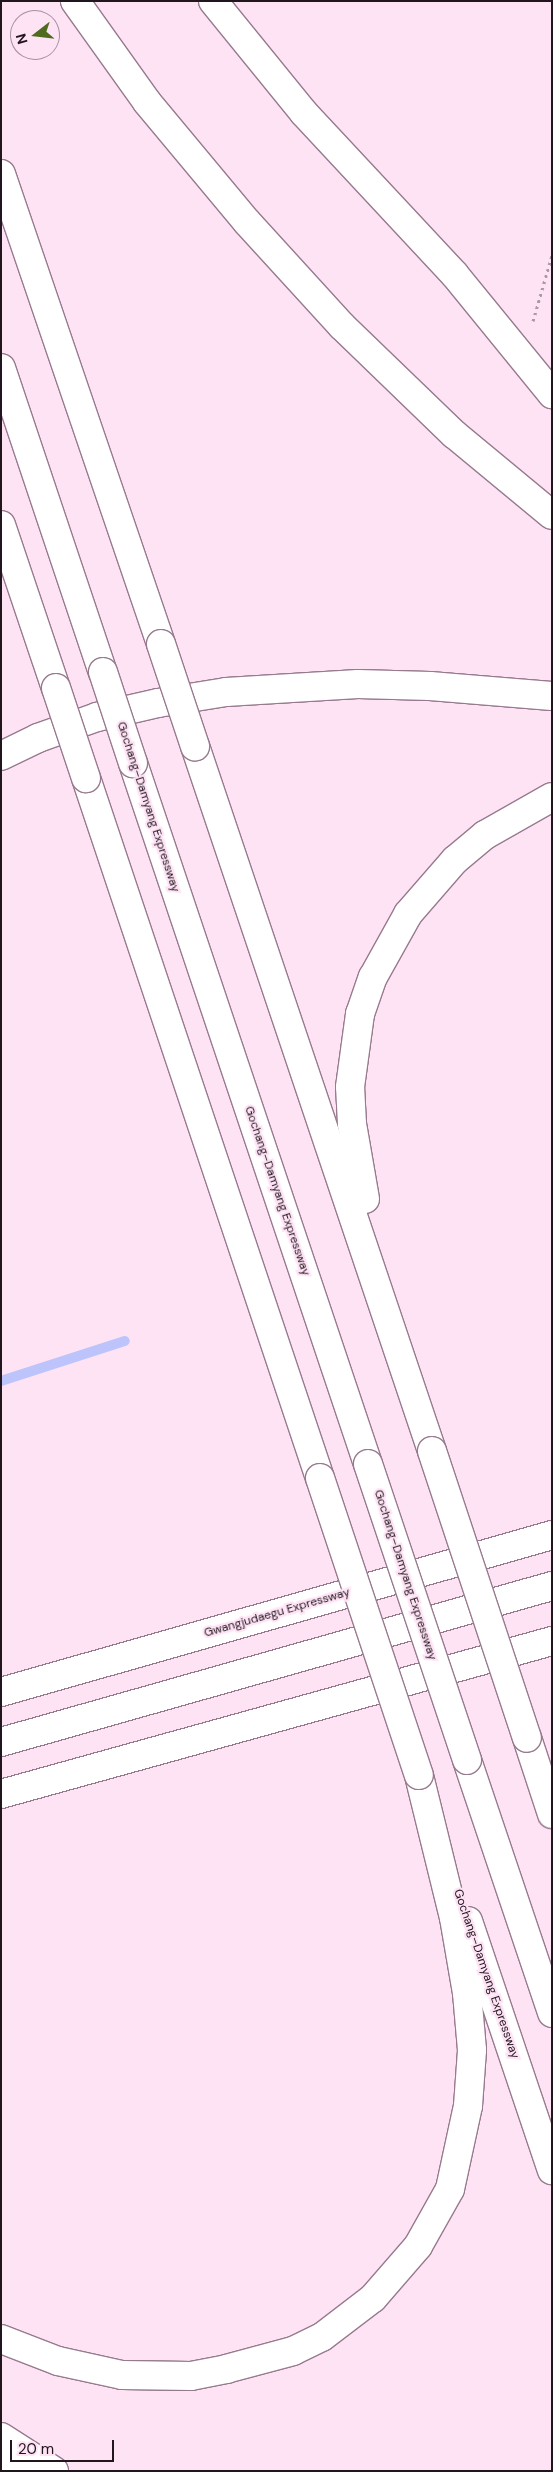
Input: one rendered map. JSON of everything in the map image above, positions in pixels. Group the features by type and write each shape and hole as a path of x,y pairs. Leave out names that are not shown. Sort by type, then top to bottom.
{"main road":[{"path":"75,1 147,102 247,222 335,319 454,434 552,515"},
{"path":"213,1 304,113 455,275 552,394"},
{"path":"1,174 394,1335 552,1814"},
{"name":"Gochang–Damyang Expressway","path":"1,368 552,2013"},
{"name":"Gochang–Damyang Expressway","path":"1,526 552,2170"},
{"path":"1,756 38,738 98,717 158,703 226,692 358,684 430,686 552,696"},
{"path":"394,1335 352,1124 350,1087 360,1014 389,944 431,886 485,835 552,798"},
{"path":"488,1553 552,1527"},
{"name":"Gwangjudaegu Expressway","path":"1,1692 552,1535"},
{"path":"1,1742 552,1586"},
{"path":"1,1794 552,1642"},
{"path":"1,1815 79,1772"},
{"path":"1,2339 58,2361 122,2375 191,2376 226,2369 293,2351 322,2337 374,2298 418,2246 450,2189 468,2106 472,2050 467,1994 454,1918 419,1775"},
{"path":"1,2437 54,2471"},
{"path":"1,2464 18,2471"}],"path":[{"path":"522,358 552,255"}],"waterway":[{"path":"1,1381 125,1341"}]}
